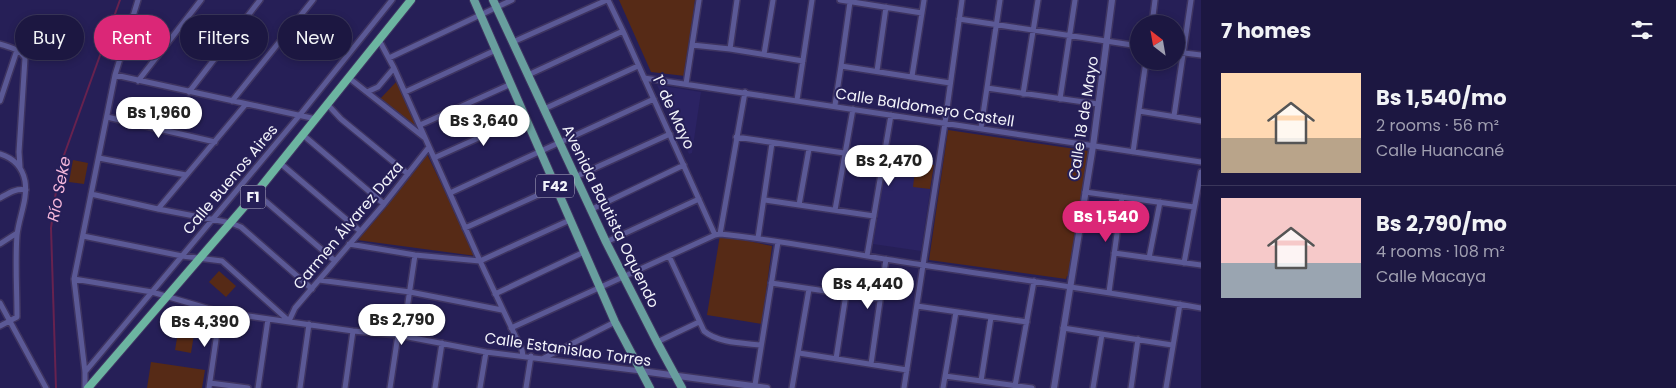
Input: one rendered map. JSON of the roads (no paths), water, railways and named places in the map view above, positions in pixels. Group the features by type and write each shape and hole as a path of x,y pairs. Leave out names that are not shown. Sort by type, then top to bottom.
{"highway":[{"name":"F1","path":"86,388 231,223 411,0"}],"main road":[{"name":"F42","path":"474,0 615,322 650,388"},
{"name":"Avenida Bautista Oquendo","path":"495,4 590,210 682,388"}],"street":[{"path":"86,388 74,279 115,75 138,0"},
{"path":"138,80 201,0"},
{"path":"189,92 260,0"},
{"path":"232,101 313,0"},
{"name":"Calle Buenos Aires","path":"85,372 299,116 392,0"},
{"path":"390,58 481,15 495,4 512,0"},
{"path":"513,42 607,0"},
{"name":"1º de Mayo","path":"607,0 623,31 699,199 718,235"},
{"path":"686,84 699,0"},
{"path":"730,49 737,0"},
{"path":"764,54 773,0"},
{"path":"797,100 812,0"},
{"path":"840,0 922,13"},
{"path":"912,76 924,0"},
{"path":"904,388 962,0"},
{"path":"981,128 1000,0"},
{"path":"1023,94 1038,0"},
{"path":"1060,99 1076,0"},
{"name":"Calle 18 de Mayo","path":"1054,388 1084,192 1093,146 1112,0"},
{"path":"1153,15 1155,0"},
{"path":"1185,45 1191,0"},
{"path":"835,106 850,2"},
{"path":"877,71 886,8"},
{"path":"959,19 1130,44"},
{"path":"528,75 623,31"},
{"path":"379,40 390,58 502,310 522,350 523,356"},
{"path":"0,44 15,49"},
{"path":"692,45 803,61"},
{"path":"405,92 496,50"},
{"path":"1185,53 1201,55"},
{"path":"0,101 15,56"},
{"path":"20,168 19,152 25,60"},
{"path":"544,109 638,66"},
{"path":"841,66 950,83"},
{"path":"367,92 378,87 394,68"},
{"path":"1133,152 1145,70"},
{"path":"1174,116 1181,70"},
{"path":"115,75 316,119"},
{"path":"349,78 426,138"},
{"name":"Calle Baldomero Castell","path":"644,78 853,108 1201,162"},
{"path":"420,125 511,84"},
{"path":"987,88 1098,104"},
{"path":"718,235 745,92"},
{"path":"450,192 654,99"},
{"path":"158,209 246,104"},
{"path":"328,105 341,119 408,174"},
{"path":"834,210 853,108"},
{"path":"1139,111 1201,121"},
{"path":"867,256 891,115"},
{"path":"434,158 525,116"},
{"path":"107,117 215,142"},
{"path":"575,177 670,134"},
{"path":"303,135 384,204"},
{"path":"736,137 844,153"},
{"path":"758,238 772,143"},
{"name":"Carmen Álvarez Daza","path":"289,321 295,308 384,204 429,147"},
{"path":"799,205 809,149"},
{"path":"0,154 14,160 20,168 25,180 26,190 17,233 17,317 0,326"},
{"path":"98,158 186,176"},
{"path":"280,163 360,231"},
{"path":"590,210 684,165"},
{"path":"1184,263 1201,172"},
{"path":"465,228 556,187"},
{"path":"0,198 12,191 26,190"},
{"path":"1084,192 1194,207"},
{"path":"256,193 335,262"},
{"path":"91,194 231,223 241,228 312,288"},
{"path":"1108,292 1122,197"},
{"path":"606,242 699,199"},
{"path":"765,200 874,216"},
{"path":"1149,258 1160,202"},
{"path":"349,244 480,261 570,220"},
{"path":"0,244 17,233"},
{"path":"511,328 718,235 758,238 1201,308"},
{"path":"83,236 182,256 222,261 289,321"},
{"path":"755,385 778,242"},
{"path":"495,294 584,252"},
{"path":"1114,253 1201,265"},
{"path":"390,388 410,292 415,254"},
{"path":"669,256 704,331 713,337 760,345"},
{"path":"871,364 886,259"},
{"name":"Calle Estanislao Torres","path":"74,279 152,292 167,298 220,312 353,331 401,335 486,352 531,356 767,388"},
{"path":"319,280 410,292 502,310"},
{"path":"1015,386 1034,282"},
{"path":"771,283 880,299"},
{"path":"792,388 809,289"},
{"path":"836,359 846,294"},
{"path":"0,302 46,388"},
{"path":"1166,388 1180,304"},
{"path":"917,306 1027,322"},
{"path":"220,312 209,385 248,388"},
{"path":"943,388 956,312"},
{"path":"981,381 991,317"},
{"path":"258,388 268,319"},
{"path":"544,358 615,322"},
{"path":"657,342 699,322"},
{"path":"300,388 309,324"},
{"path":"1063,328 1172,345"},
{"path":"345,388 353,331"},
{"path":"1093,388 1102,334"},
{"path":"1131,388 1138,339"},
{"path":"435,388 442,343"},
{"path":"480,388 486,352"},
{"path":"799,353 907,370"},
{"path":"526,388 531,356"},
{"path":"945,376 1032,388"}],"waterway":[{"name":"Río Seke","path":"56,388 51,228 59,169 120,0"}]}
